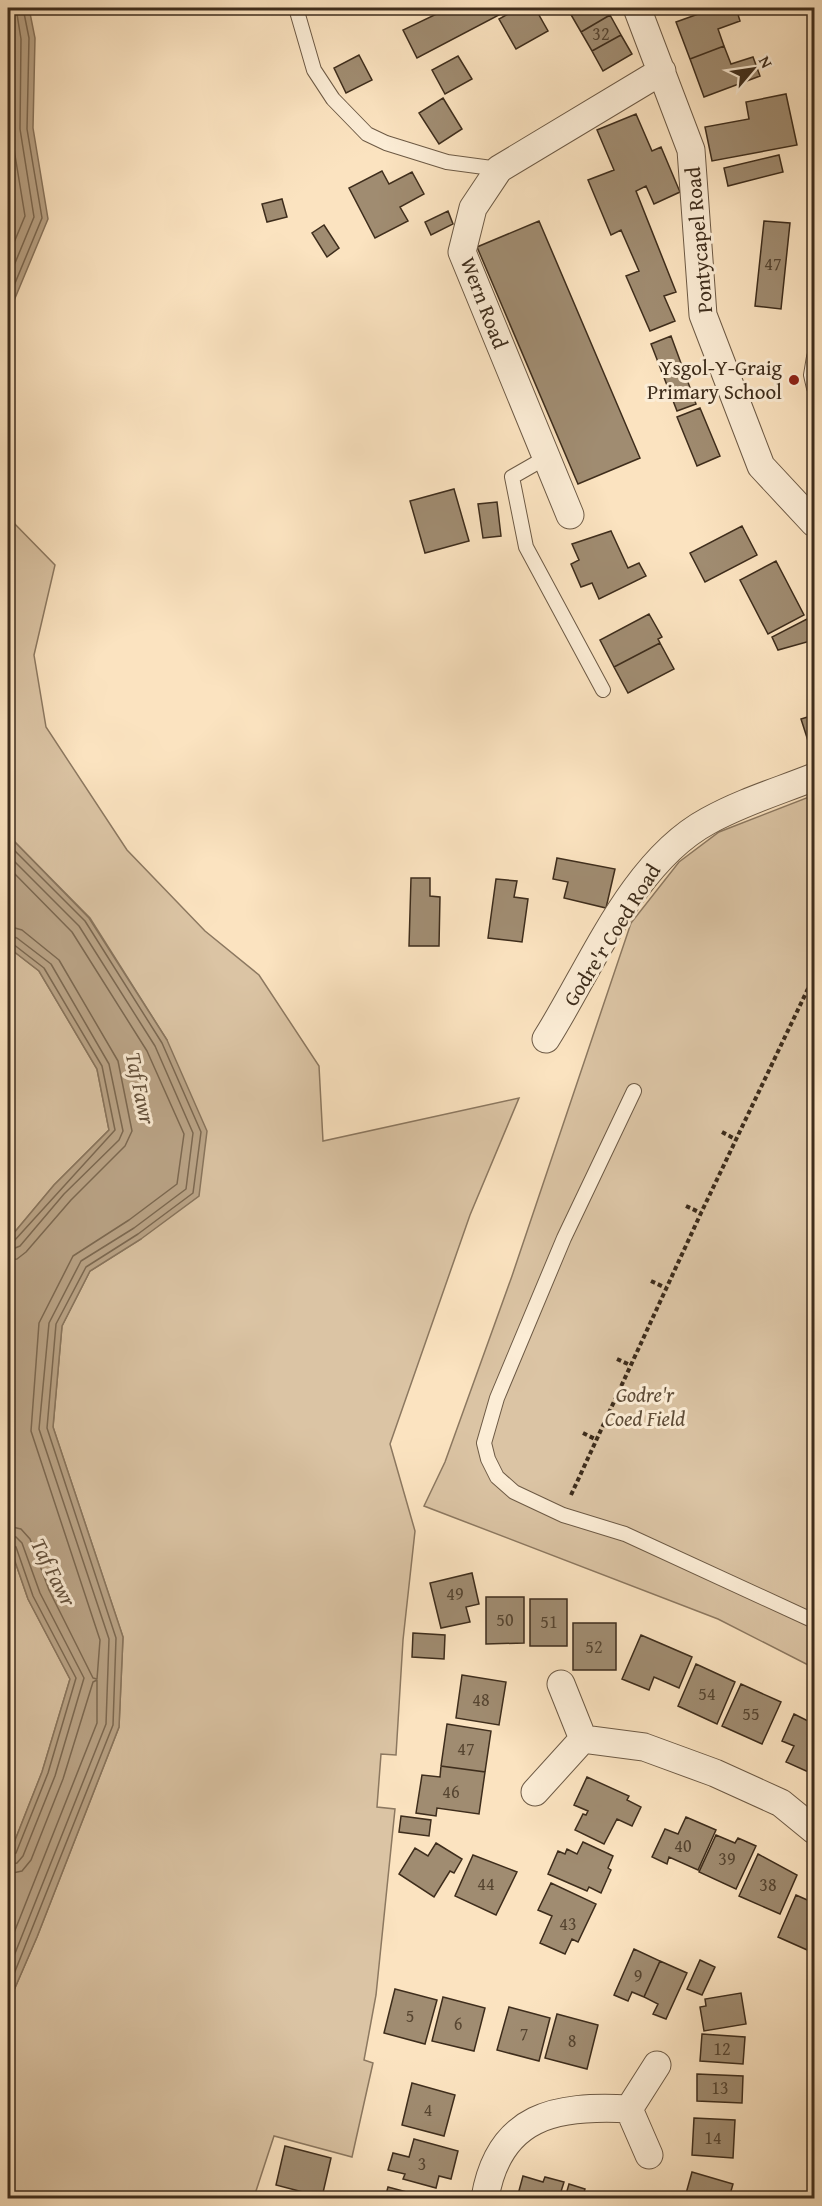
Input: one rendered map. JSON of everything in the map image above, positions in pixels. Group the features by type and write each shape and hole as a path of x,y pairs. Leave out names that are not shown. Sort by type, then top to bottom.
{"street":[{"name":"Pontycapel Road","path":"637,8 691,150 703,315 761,466 814,523"},
{"name":"Wern Road","path":"570,515 462,252 473,208 499,169 662,71"},
{"name":"Godre'r Coed Road","path":"546,1039 620,913 662,855 707,821 814,777"},
{"path":"561,1684 583,1739"},
{"path":"535,1792 583,1739"},
{"path":"583,1739 644,1747 715,1773 781,1803 814,1830"},
{"path":"630,2109 657,2065"},
{"path":"485,2199 489,2175 504,2146 529,2124 559,2112 585,2106 630,2109"},
{"path":"630,2109 649,2155"}],"lane":[{"path":"296,8 314,70 333,99 367,134 386,143 447,162 499,169"},
{"path":"814,357 811,375 814,388"},
{"path":"547,457 512,477 526,547 603,690"},
{"path":"634,1091 564,1238 497,1398 484,1443 488,1459 497,1477 514,1492 563,1515 625,1534 814,1621"}],"path":[{"path":"571,1495 595,1438 700,1213 814,976"},
{"path":"722,1132 735,1139"},
{"path":"686,1206 700,1213"},
{"path":"651,1281 666,1288"},
{"path":"617,1359 630,1365"},
{"path":"583,1433 595,1438"}],"green space":[{"path":"8,517 55,565 34,655 46,727 127,850 205,931 259,975 319,1066 323,1141 519,1098 470,1215 390,1444 415,1531 403,1640 396,1755 381,1754 377,1807 395,1809 376,1995 364,2060 373,2063 352,2157 274,2136 256,2191 259,2198 8,2198 8,2004 37,1937 119,1727 123,1637 53,1427 62,1326 90,1271 141,1239 167,1040 90,918 8,835"},
{"name":"Godre'r Coed Field","path":"814,795 814,1668 718,1619 424,1506 445,1462 512,1276 631,923 679,862 719,832"},
{"path":"8,947 39,971 97,1069 109,1130 54,1185 8,1240"},
{"path":"8,1541 28,1599 70,1679 42,1772 8,1858"}],"water":[{"path":"8,8 29,8 35,38 33,128 48,219 8,315"},
{"name":"Taf Fawr","path":"8,835 89,918 167,1040 207,1131 199,1196 141,1239 90,1271 62,1326 53,1427 123,1637 119,1727 37,1937 8,2004 8,1858 42,1772 70,1679 28,1599 8,1541 8,1240 54,1185 109,1130 97,1069 39,971 8,947"}],"building":[{"path":"449,8 512,8 417,58 403,30"},
{"path":"519,8 535,8 548,31 516,49 499,19"},
{"path":"579,8 605,8 610,15 581,32 570,13"},
{"path":"715,8 736,8 740,21 718,29 724,46 690,59 676,22"},
{"path":"610,15 621,35 592,51 581,32"},
{"path":"621,35 632,54 603,71 592,51"},
{"path":"724,46 731,64 753,57 760,76 704,97 690,59"},
{"path":"359,55 372,80 346,93 334,68"},
{"path":"458,56 472,79 445,94 432,70"},
{"path":"786,94 797,145 712,161 705,127 749,119 746,102"},
{"path":"443,98 462,129 439,144 419,113"},
{"path":"636,114 652,151 661,147 680,192 654,204 646,186 636,191 676,292 664,296 675,321 650,331 626,276 639,271 621,230 611,235 588,180 614,170 597,130"},
{"path":"779,155 783,172 728,186 724,168"},
{"path":"382,171 389,184 412,172 424,194 400,207 408,221 375,238 349,188"},
{"path":"282,199 287,217 267,222 262,204"},
{"path":"448,211 453,224 431,235 425,222"},
{"path":"539,221 640,458 578,484 477,247"},
{"path":"764,221 790,223 781,309 755,306"},
{"path":"324,225 339,248 327,257 312,233"},
{"path":"671,336 696,404 677,411 651,344"},
{"path":"700,408 720,456 697,466 677,417"},
{"path":"454,489 469,541 425,553 410,501"},
{"path":"497,502 501,536 483,538 478,504"},
{"path":"742,526 757,555 705,582 690,553"},
{"path":"611,531 628,568 639,563 646,576 599,599 592,583 581,587 571,564 579,560 572,544"},
{"path":"776,561 804,615 768,634 740,580"},
{"path":"649,614 662,637 658,639 660,643 614,667 600,640"},
{"path":"807,619 814,632 814,640 778,650 772,637"},
{"path":"660,643 674,669 628,693 614,667"},
{"path":"814,715 814,749 811,750 801,719"},
{"path":"557,858 615,869 606,908 564,898 568,882 553,879"},
{"path":"411,878 430,878 430,896 440,897 439,946 409,946"},
{"path":"496,879 517,881 514,897 528,899 522,942 488,938"},
{"path":"472,1573 479,1604 466,1607 470,1622 441,1628 430,1583"},
{"path":"486,1597 524,1597 524,1643 486,1644"},
{"path":"530,1599 567,1599 567,1646 530,1646"},
{"path":"573,1623 616,1623 616,1670 573,1670"},
{"path":"413,1633 445,1635 444,1659 412,1657"},
{"path":"641,1635 692,1657 679,1688 654,1677 649,1690 622,1679"},
{"path":"696,1664 735,1682 717,1724 678,1706"},
{"path":"462,1675 506,1682 499,1725 456,1718"},
{"path":"741,1684 781,1702 762,1744 722,1726"},
{"path":"794,1714 814,1724 813,1774 786,1762 794,1746 782,1741"},
{"path":"447,1724 491,1731 485,1772 441,1766"},
{"path":"441,1766 485,1772 479,1814 437,1808 436,1816 416,1813 422,1775 440,1777"},
{"path":"587,1777 629,1796 627,1800 641,1807 632,1826 617,1819 604,1844 575,1830 583,1814 586,1815 588,1811 574,1805"},
{"path":"401,1816 431,1820 429,1836 399,1832"},
{"path":"686,1817 716,1830 698,1870 669,1857 667,1864 652,1857 665,1829 678,1834"},
{"path":"716,1835 735,1843 738,1838 756,1846 736,1889 699,1872"},
{"path":"583,1842 613,1856 608,1868 611,1870 601,1893 589,1887 587,1891 548,1874 558,1851 565,1854 567,1849 577,1854"},
{"path":"436,1843 462,1859 454,1873 450,1871 434,1897 399,1874 415,1848 428,1856"},
{"path":"758,1854 797,1875 780,1914 739,1896"},
{"path":"473,1855 517,1872 496,1915 455,1896"},
{"path":"551,1883 596,1904 578,1942 572,1939 565,1954 540,1943 552,1916 538,1910"},
{"path":"796,1895 814,1903 812,1908 814,1909 814,1953 778,1937"},
{"path":"634,1949 660,1961 644,1997 632,1992 628,2001 614,1995"},
{"path":"700,1960 715,1967 702,1995 687,1989"},
{"path":"660,1961 687,1973 666,2019 653,2014 658,2004 644,1997"},
{"path":"395,1989 437,2000 425,2044 384,2033"},
{"path":"741,1993 746,2024 704,2031 700,2007 706,2006 705,1999"},
{"path":"443,1997 485,2008 474,2051 432,2041"},
{"path":"509,2007 550,2018 539,2061 497,2050"},
{"path":"557,2014 598,2025 587,2069 545,2058"},
{"path":"702,2034 745,2037 743,2064 700,2061"},
{"path":"697,2074 743,2076 742,2103 697,2101"},
{"path":"412,2083 455,2095 444,2136 402,2125"},
{"path":"694,2118 735,2120 733,2158 692,2155"},
{"path":"414,2139 458,2151 451,2179 439,2176 436,2188 403,2179 405,2174 388,2170 393,2153 409,2157"},
{"path":"285,2146 331,2158 322,2197 276,2185"},
{"path":"692,2172 733,2184 729,2198 685,2197"},
{"path":"523,2176 543,2182 545,2177 564,2182 559,2198 517,2198"},
{"path":"569,2184 585,2189 582,2198 565,2198"},
{"path":"388,2187 429,2198 385,2198"}],"place":[{"name":"Ysgol-Y-Graig Primary School","path":"794,380"}]}
